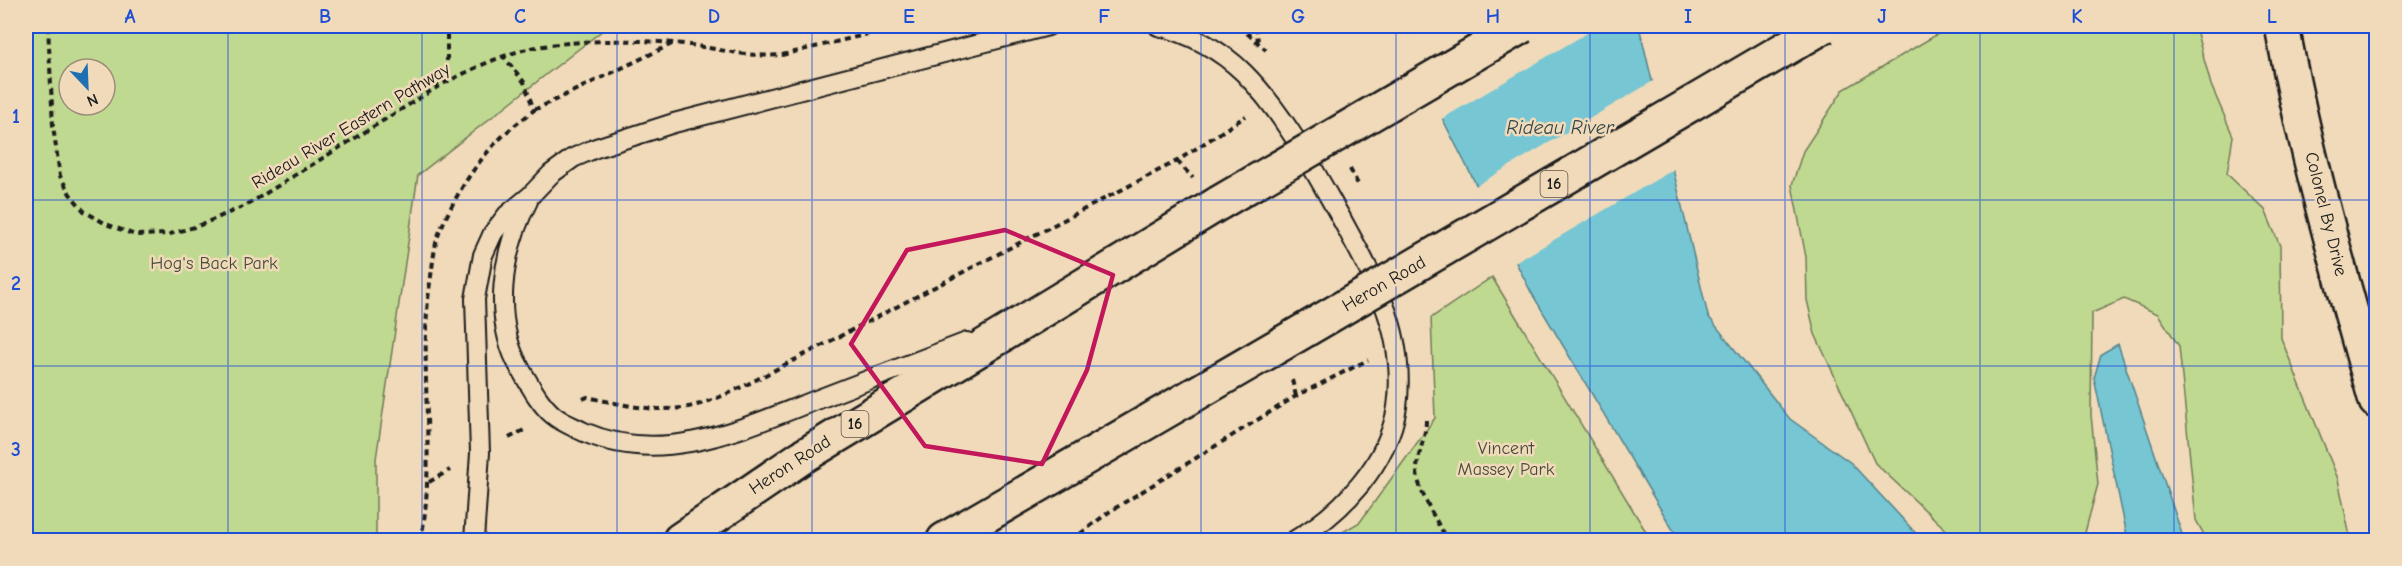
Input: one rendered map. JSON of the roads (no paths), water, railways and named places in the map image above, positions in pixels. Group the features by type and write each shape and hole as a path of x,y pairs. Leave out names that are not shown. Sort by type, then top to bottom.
{"main road":[{"name":"Heron Road","path":"680,540 802,457 1219,203 1522,26"},
{"name":"Heron Road","path":"944,540 1824,26"},
{"name":"Colonel By Drive","path":"2282,26 2291,72 2345,293 2376,401"}],"lane":[{"path":"474,540 480,453 476,299 478,278 483,255 493,233 507,215 551,174 573,158 629,136 1048,26"},
{"path":"1158,26 1194,38 1221,54 1243,72 1269,100 1303,153 1361,254 1385,307 1396,346 1399,378 1397,407 1391,432 1378,460 1358,487 1335,511 1296,540"},
{"path":"530,196 518,220 504,272 503,303 507,334 516,362 535,393 553,415 602,440 656,448 712,439 1035,316"}],"water":[{"name":"Rideau River","path":"1409,26 1639,26 1708,316 1790,419 1851,463 1922,540 1679,540 1531,292 1439,112"},
{"path":"2118,344 2184,540 2128,540 2094,378 2101,354"}],"park label":[{"name":"Hog's Back Park","path":"214,263"},
{"name":"Vincent Massey Park","path":"1506,458"}]}
